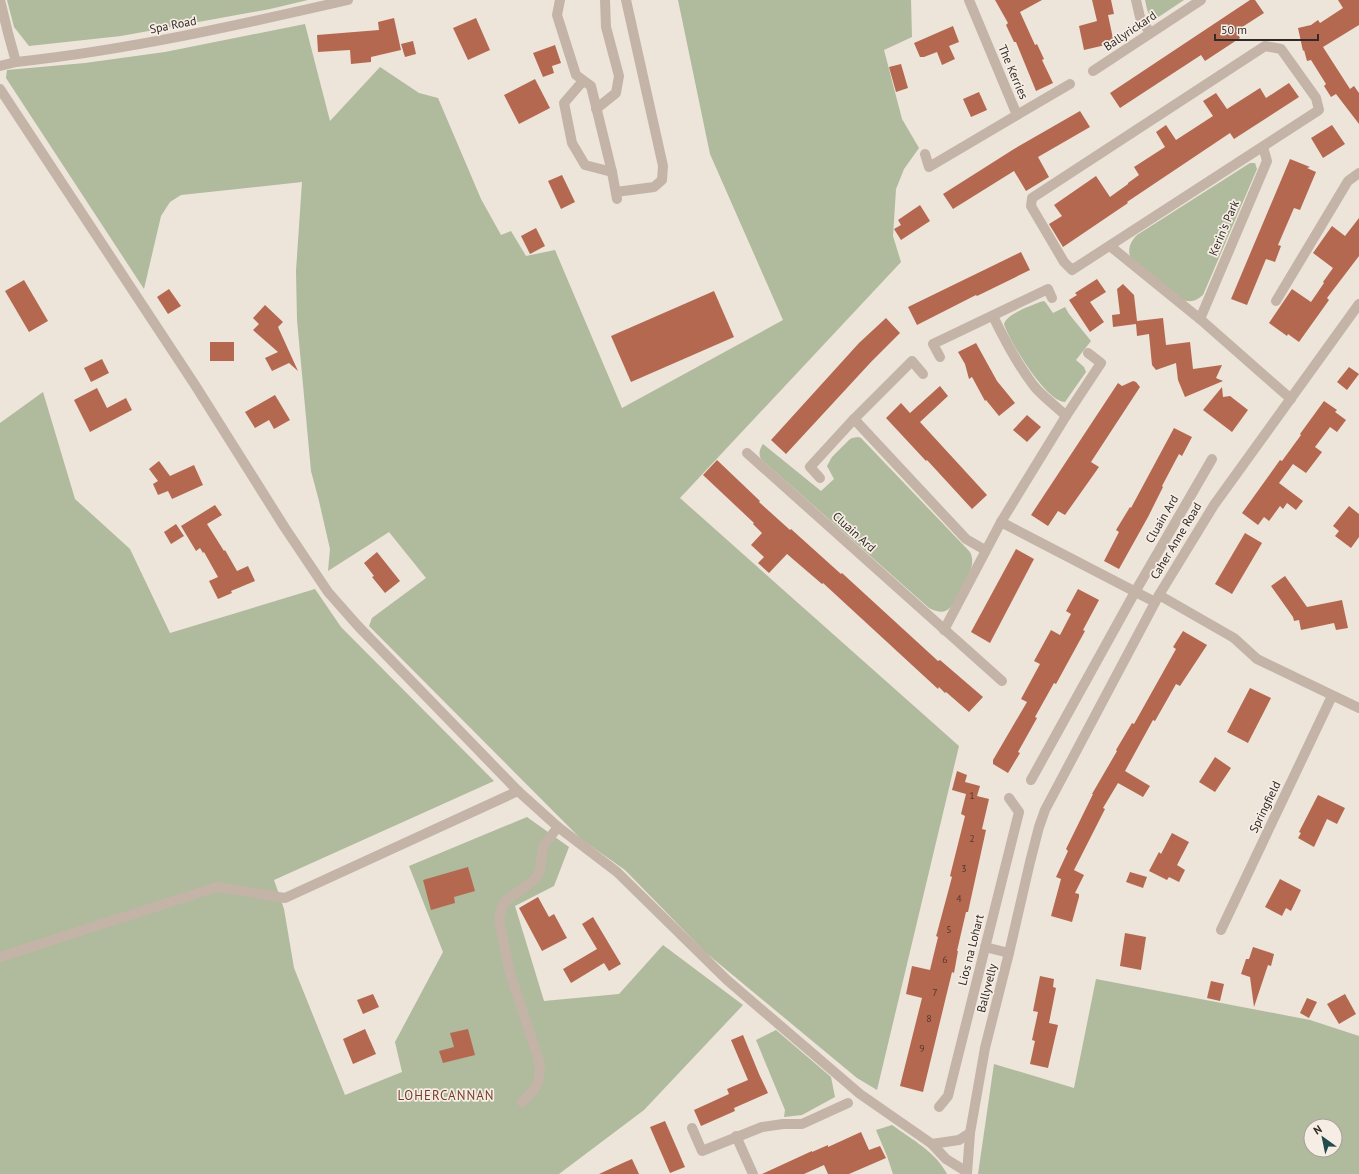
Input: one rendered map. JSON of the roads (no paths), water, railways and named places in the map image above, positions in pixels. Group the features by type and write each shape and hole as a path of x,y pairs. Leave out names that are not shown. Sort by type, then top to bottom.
{"street":[{"path":"0,0 16,62"},
{"name":"Spa Road","path":"0,66 16,62 156,41 250,23 348,0"},
{"path":"560,0 557,15 576,74 591,86 617,195 654,187 662,180 663,166 626,0"},
{"path":"596,109 616,93 619,76 606,27 605,0"},
{"name":"The Kerries","path":"925,154 929,167 1017,115 969,0"},
{"path":"1136,0 1140,17 1150,33"},
{"name":"Ballyrickard","path":"1093,71 1200,0"},
{"path":"1265,46 1281,49 1316,98 1319,110 1263,147 1072,270 1064,262 1031,206 1032,198 1265,46"},
{"path":"583,81 564,103 572,143 585,164 612,172"},
{"path":"1017,115 1070,84"},
{"path":"0,89 195,385 285,528 328,592 358,626 518,791 558,827 617,872 727,980 860,1094 932,1144 946,1159 967,1173"},
{"name":"Kerin's Park","path":"1200,319 1267,161 1263,147"},
{"path":"1276,301 1348,181 1359,173"},
{"path":"1110,246 1200,319 1291,399"},
{"path":"940,357 933,344 1048,289 1052,298"},
{"name":"Caher Anne Road","path":"1046,810 1157,598 1214,505 1358,308"},
{"path":"993,316 1009,348 1035,387 1066,416"},
{"path":"944,630 1001,522 1066,416 1101,363 1088,353"},
{"path":"820,478 810,467 854,419 912,361 923,374"},
{"path":"854,419 966,539 985,550"},
{"name":"Cluain Ard","path":"747,453 1002,681"},
{"name":"Cluain Ard","path":"1031,780 1134,592 1212,459"},
{"path":"1001,522 1134,592 1157,598 1234,638 1257,659 1359,708"},
{"name":"Springfield","path":"1221,930 1332,696"},
{"path":"0,957 217,887 285,898 518,791"},
{"name":"Lios na Lohart","path":"939,1107 948,1096 1019,812 1010,798"},
{"name":"Ballyvelly","path":"967,1173 970,1133 985,1048 1030,862 1039,827 1046,810"},
{"path":"522,1102 533,1091 540,1079 541,1072 539,1061 509,970 499,918 503,904 536,878 540,871 543,846 558,827"},
{"path":"985,947 1009,953"},
{"path":"692,1128 702,1151 736,1136 762,1127 802,1124 848,1103"},
{"path":"932,1144 959,1140 970,1133"},
{"path":"736,1136 753,1174"}],"district":[{"name":"LOHERCANNAN","path":"446,1095"}]}
